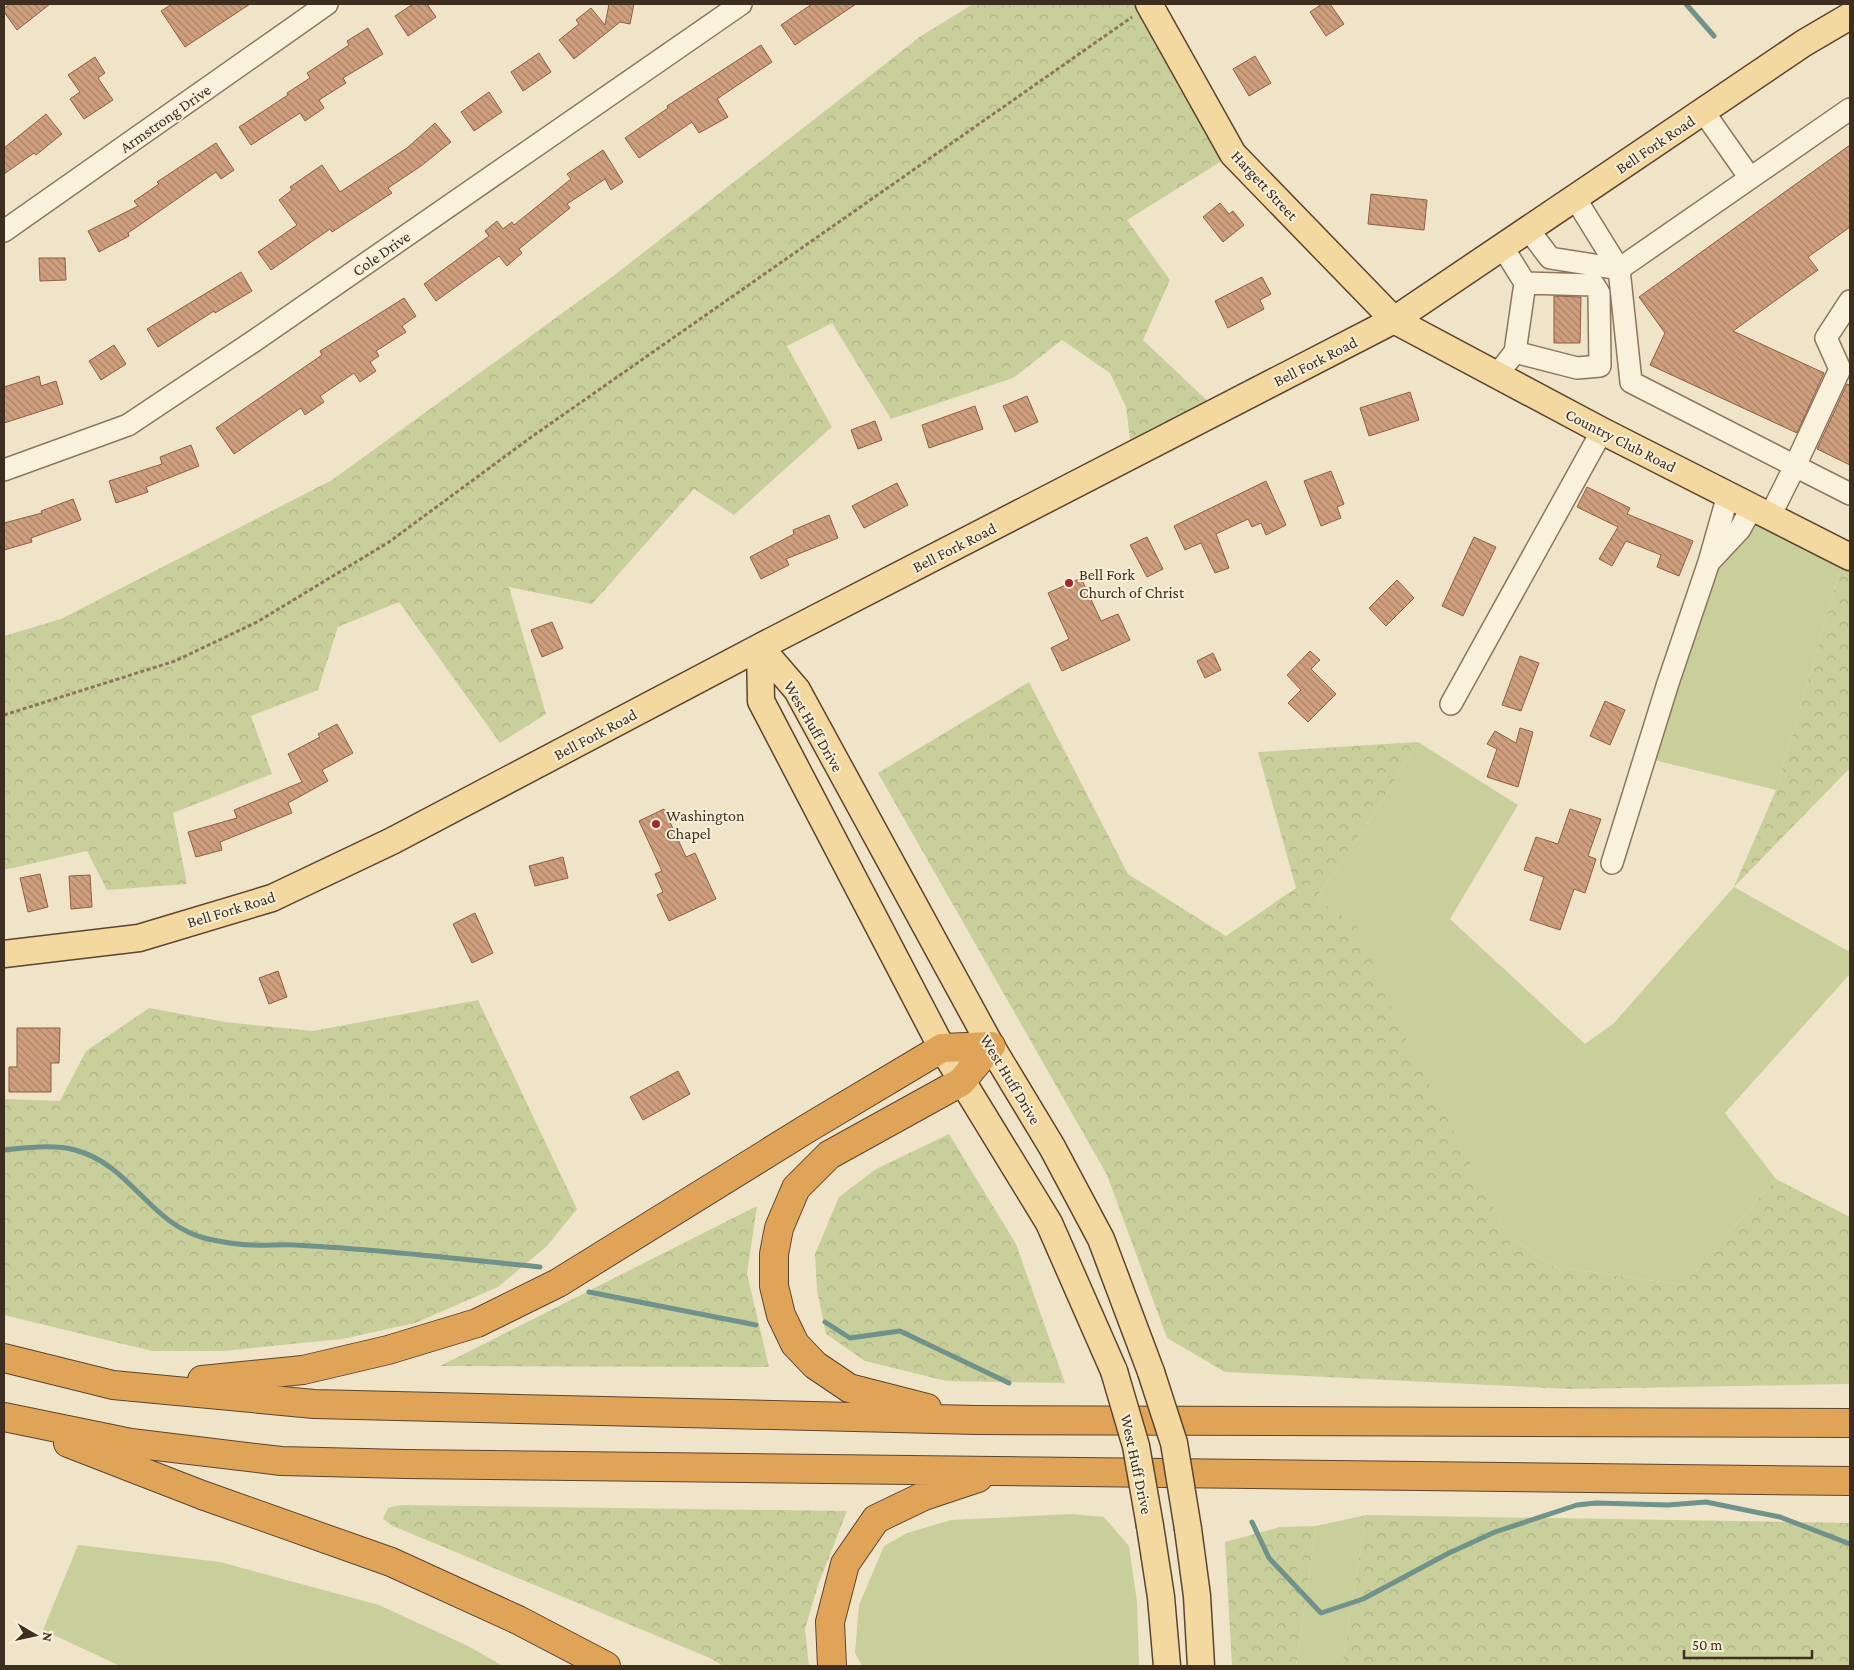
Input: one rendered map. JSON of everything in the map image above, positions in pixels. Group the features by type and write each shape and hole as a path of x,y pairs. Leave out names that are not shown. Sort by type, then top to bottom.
{"highway":[{"path":"113,1385 232,1378 303,1370 388,1350 478,1323 558,1282 942,1048 991,1046"},
{"path":"976,1420 849,1388 815,1365 795,1344 781,1315 774,1286 774,1254 779,1228 796,1188 829,1155 961,1082 991,1046"},
{"path":"4,1358 113,1385 314,1404 976,1420 1850,1423"},
{"path":"4,1418 131,1443 281,1461 1850,1481"},
{"path":"4,1418 202,1495 391,1562 518,1620 606,1666"},
{"path":"832,1666 830,1622 845,1564 876,1519 924,1496 999,1471"}],"main road":[{"name":"Hargett Street","path":"1149,4 1233,154 1394,320"},
{"name":"Bell Fork Road","path":"4,954 139,938 272,898 392,841 760,647 1394,320 1804,43 1850,16"},
{"name":"Country Club Road","path":"1394,320 1602,431 1850,557"},
{"name":"West Huff Drive","path":"760,647 797,690 991,1046 1052,1147 1101,1239 1151,1372 1174,1443 1197,1596 1201,1666"},
{"name":"West Huff Drive","path":"760,647 761,701 942,1048 1049,1224 1114,1371 1136,1446 1161,1597 1167,1666"}],"street":[{"name":"Armstrong Drive","path":"4,232 327,4"},
{"name":"Cole Drive","path":"4,470 128,424 262,336 729,7"},
{"path":"1528,230 1550,258 1619,269 1850,109"},
{"path":"1703,111 1750,178"},
{"path":"1575,198 1619,269 1631,382"},
{"path":"1497,375 1515,352 1525,283 1502,246"},
{"path":"1525,283 1594,285 1599,293 1600,366"},
{"path":"1709,562 1740,528 1761,512 1794,466 1840,369 1826,338 1850,301"},
{"path":"1515,352 1577,368 1600,366 1617,378 1631,382 1850,494"},
{"path":"1451,704 1602,431"},
{"path":"1612,863 1668,683 1709,562 1728,495"}],"path":[{"path":"4,714 175,661 257,622 389,542 547,427 1149,4"}],"green space":[{"path":"973,4 1150,4 1233,154 1127,220 1170,280 1143,340 1214,407 1132,455 1126,407 1110,373 1062,340 1013,378 891,419 832,323 787,346 832,427 734,515 694,489 592,604 509,587 546,714 500,743 399,602 338,627 318,690 251,716 272,774 173,813 187,884 107,890 87,851 4,870 4,636 61,619 332,480 612,277 921,36"},
{"path":"1752,507 1845,554 1776,790 1646,758 1709,562"},
{"path":"1845,554 1850,557 1850,768 1734,887 1776,790"},
{"path":"1029,682 1128,874 1226,936 1296,888 1258,752 1418,742 1372,817 1316,898 1358,927 1396,1020 1507,1234 1551,1266 1683,1285 1776,1179 1850,1217 1850,1384 1571,1389 1225,1372 1167,1338 1107,1175 878,773"},
{"path":"1418,742 1518,805 1450,919 1585,1044 1614,1023 1734,887 1850,952 1850,974 1725,1113 1776,1179 1683,1285 1551,1266 1507,1234 1395,1020 1358,928 1316,898 1372,817"},
{"path":"478,1000 577,1209 547,1246 498,1287 415,1323 342,1339 223,1351 152,1351 4,1315 4,1099 60,1101 86,1051 149,1008 225,1022 313,1031"},
{"path":"949,1134 1016,1244 1065,1383 946,1381 865,1361 826,1334 817,1290 815,1254 839,1197 876,1169"},
{"path":"757,1206 747,1274 769,1367 440,1366"},
{"path":"400,1505 847,1511 818,1585 805,1629 809,1666 723,1666 710,1658 393,1526 383,1519 388,1508"},
{"path":"1072,1514 1104,1517 1129,1546 1137,1602 1139,1666 862,1666 855,1653 859,1605 884,1546 907,1533 951,1520"},
{"path":"1366,1515 1342,1666 1296,1666 1316,1526"},
{"path":"1366,1515 1850,1523 1850,1666 1342,1666"},
{"path":"1316,1526 1296,1666 1232,1666 1225,1542 1280,1527"},
{"path":"78,1545 220,1562 379,1605 468,1646 503,1666 120,1666 43,1630"}],"building":[{"path":"10,4 50,4 17,30 4,12 4,8"},
{"path":"172,4 250,4 185,47 161,11"},
{"path":"413,4 427,4 436,17 408,36 395,16"},
{"path":"609,4 634,4 630,24 620,22 574,59 559,40 579,24 576,20 591,8 605,25"},
{"path":"812,4 856,4 795,45 781,25"},
{"path":"1322,4 1330,4 1344,24 1326,36 1310,12"},
{"path":"368,28 383,54 343,78 346,83 319,100 324,108 305,121 300,113 251,145 239,127 288,95 287,93 310,78 307,73 349,45 347,41"},
{"path":"761,45 772,62 717,99 728,117 699,133 692,122 639,158 625,138 668,108 667,106"},
{"path":"539,53 551,72 523,91 511,72"},
{"path":"1255,56 1271,83 1249,96 1233,69"},
{"path":"95,57 105,73 98,78 113,100 84,119 70,99 80,92 68,75"},
{"path":"489,92 502,112 474,131 461,112"},
{"path":"46,114 62,134 36,155 34,153 4,174 4,148"},
{"path":"435,123 451,142 421,166 388,188 392,193 332,232 330,229 271,270 258,252 297,225 279,200 292,190 290,187 322,165 340,192 407,148"},
{"path":"216,143 234,170 221,179 216,172 128,233 129,236 99,252 88,231 138,206 134,201 159,184 157,182"},
{"path":"1850,145 1850,227 1808,257 1818,270 1733,331 1824,373 1797,433 1650,365 1665,333 1639,297"},
{"path":"603,150 623,182 611,190 605,179 567,204 570,208 519,249 522,253 507,266 499,256 436,301 424,284 489,236 485,231 497,221 503,229 512,222 514,225 571,179 567,174"},
{"path":"1371,194 1427,200 1424,230 1368,224"},
{"path":"1220,203 1229,214 1233,211 1244,225 1223,242 1203,217"},
{"path":"39,258 65,258 66,280 40,281"},
{"path":"241,272 252,291 215,313 214,311 158,347 147,329"},
{"path":"1262,277 1271,294 1260,300 1264,309 1228,328 1215,301"},
{"path":"1554,296 1581,297 1580,343 1554,343"},
{"path":"404,298 416,316 402,326 406,332 376,351 379,356 370,362 376,371 360,382 354,373 320,396 324,402 305,415 301,408 234,454 216,428 322,355 320,351"},
{"path":"114,345 126,364 101,380 89,361"},
{"path":"39,376 41,386 56,381 63,404 4,423 4,387"},
{"path":"1847,384 1850,385 1850,465 1817,449"},
{"path":"1410,392 1419,420 1369,436 1360,408"},
{"path":"1027,396 1038,422 1015,432 1003,406"},
{"path":"975,406 983,429 929,448 922,425"},
{"path":"875,421 882,440 858,449 851,430"},
{"path":"191,445 199,466 146,487 148,492 116,503 109,481 162,464 160,457"},
{"path":"1331,471 1344,504 1337,507 1341,518 1321,526 1304,481"},
{"path":"1266,481 1286,525 1266,535 1261,523 1252,527 1248,519 1216,534 1229,568 1215,573 1201,543 1185,550 1174,526"},
{"path":"897,483 908,505 864,528 852,506"},
{"path":"1587,487 1630,508 1627,514 1693,541 1679,576 1657,567 1661,555 1626,541 1612,566 1599,559 1618,527 1577,507"},
{"path":"73,499 81,520 31,538 32,542 4,550 4,523 42,513 41,511"},
{"path":"829,515 838,538 786,559 789,565 761,579 750,557 794,534 793,530"},
{"path":"1147,537 1163,569 1147,577 1130,545"},
{"path":"1474,537 1496,547 1463,616 1442,606"},
{"path":"1081,578 1101,621 1118,614 1130,640 1062,671 1051,648 1069,639 1048,593"},
{"path":"1397,580 1414,598 1386,626 1369,608"},
{"path":"552,622 563,648 542,657 531,630"},
{"path":"1310,651 1320,660 1311,669 1336,694 1308,722 1288,703 1301,690 1287,675"},
{"path":"1213,653 1221,670 1205,678 1197,661"},
{"path":"1520,656 1539,663 1521,711 1502,705"},
{"path":"1605,701 1625,710 1610,745 1590,736"},
{"path":"337,724 353,753 322,770 328,781 288,803 292,813 220,842 222,850 196,857 188,832 237,818 234,810 302,782 288,754 320,737 318,734"},
{"path":"1520,728 1533,732 1518,787 1487,777 1497,749 1487,744 1495,731 1516,743"},
{"path":"664,809 686,857 695,853 716,899 669,921 657,895 663,892 655,874 662,871 639,821"},
{"path":"1570,809 1601,819 1588,856 1596,859 1585,893 1574,889 1560,930 1530,920 1544,877 1524,870 1536,837 1558,844"},
{"path":"563,857 568,878 535,886 529,866"},
{"path":"40,874 48,907 28,912 20,878"},
{"path":"90,875 92,907 71,909 69,876"},
{"path":"475,913 493,953 472,963 453,924"},
{"path":"278,971 287,997 269,1004 259,978"},
{"path":"17,1028 60,1028 59,1063 51,1063 51,1092 9,1092 9,1067 17,1067"},
{"path":"678,1071 690,1094 643,1120 630,1097"}],"waterway":[{"path":"1686,4 1714,36"},
{"path":"4,1150 58,1147 75,1150 95,1158 112,1168 171,1222 188,1232 208,1239 242,1244 356,1249 540,1267"},
{"path":"589,1292 756,1325"},
{"path":"825,1322 850,1338 900,1331 1009,1383"},
{"path":"1252,1522 1269,1558 1321,1613 1363,1599 1449,1553 1495,1532 1577,1505 1596,1503 1668,1505 1706,1502 1780,1517 1850,1544"}],"place":[{"name":"Bell Fork Church of Christ","path":"1069,583"},
{"name":"Washington Chapel","path":"656,824"}]}
